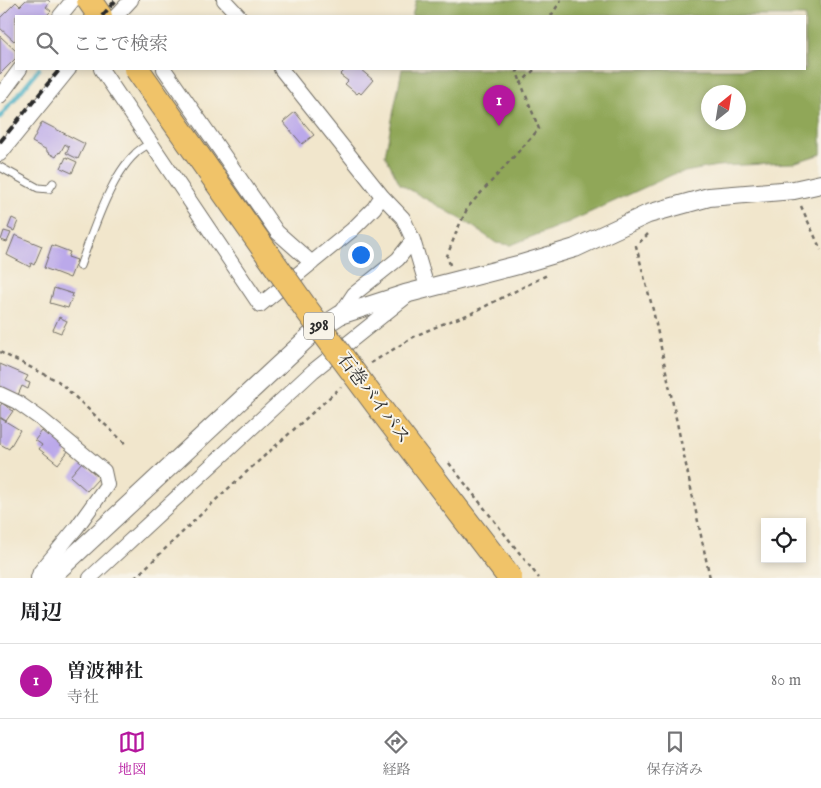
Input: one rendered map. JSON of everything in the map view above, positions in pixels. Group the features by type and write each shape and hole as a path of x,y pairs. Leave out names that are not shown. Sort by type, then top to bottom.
{"highway":[{"path":"89,0 99,15"},
{"name":"石巻バイパス","path":"138,70 307,310 510,578"}],"street":[{"path":"61,15 73,0"},
{"path":"224,0 238,15"},
{"path":"0,96 19,70"},
{"path":"0,154 68,70"},
{"path":"102,70 260,305 352,230 374,208 382,196"},
{"path":"165,70 277,232 312,263"},
{"path":"282,70 382,196 403,218 413,240 419,290"},
{"path":"50,578 314,332 340,315 419,290 518,266 575,248 648,214 709,197 794,190 821,184"},
{"path":"340,315 354,294 398,259 413,240"},
{"path":"90,578 313,372 419,290"},
{"path":"0,394 17,402 41,419 104,471 107,485 77,527 40,572 38,578"}],"lane":[{"path":"80,266 107,196 122,170 135,154 151,143"},
{"path":"0,168 38,188 48,189 53,183"}],"path":[{"path":"551,15 561,0"},
{"path":"455,280 447,256 468,207 539,129 517,72 518,70"},
{"path":"521,83 534,70"},
{"path":"794,190 821,250"},
{"path":"667,209 662,219 636,246 653,310 710,578"},
{"path":"370,364 417,335 470,314 552,272"},
{"path":"0,352 58,381 127,445"},
{"path":"135,578 221,495 344,384"},
{"path":"448,463 539,578"}],"green space":[{"path":"416,0 821,0 821,154 793,163 717,166 674,174 569,222 511,245 496,243 468,223 400,184 385,155 402,70 806,70 806,15 412,15"}],"building":[{"path":"26,0 48,0 50,2 46,7 51,11 47,15 15,15 14,41 0,28 0,18 16,2 20,6"},
{"path":"0,36 15,50 15,59 0,74"},
{"path":"345,70 361,70 373,80 361,94 359,92 357,94 345,84 348,81 340,75"},
{"path":"295,112 314,135 302,144 283,122"},
{"path":"42,122 85,144 78,159 66,153 69,147 65,144 56,157 32,142"},
{"path":"66,157 77,162 72,173 61,168"},
{"path":"12,218 18,221 14,231 8,228"},
{"path":"4,231 11,233 7,242 1,240"},
{"path":"15,235 42,246 34,265 31,263 30,267 7,255"},
{"path":"52,245 70,252 68,257 77,260 70,278 44,268"},
{"path":"54,288 73,294 68,308 50,303"},
{"path":"59,317 67,321 61,333 53,330"},
{"path":"0,364 28,376 25,381 30,383 28,389 22,386 18,395 0,387"},
{"path":"2,403 13,411 6,421 0,417 0,406"},
{"path":"0,418 20,430 9,449 0,444"},
{"path":"42,431 48,436 50,434 69,450 58,464 39,449 42,445 35,440"},
{"path":"82,462 99,478 87,491 70,476"}],"waterway":[{"path":"0,117 38,70"}],"railway":[{"path":"103,15 116,0"},
{"path":"0,142 59,70"}],"place":[{"name":"曽波神社","path":"499,126"}]}
